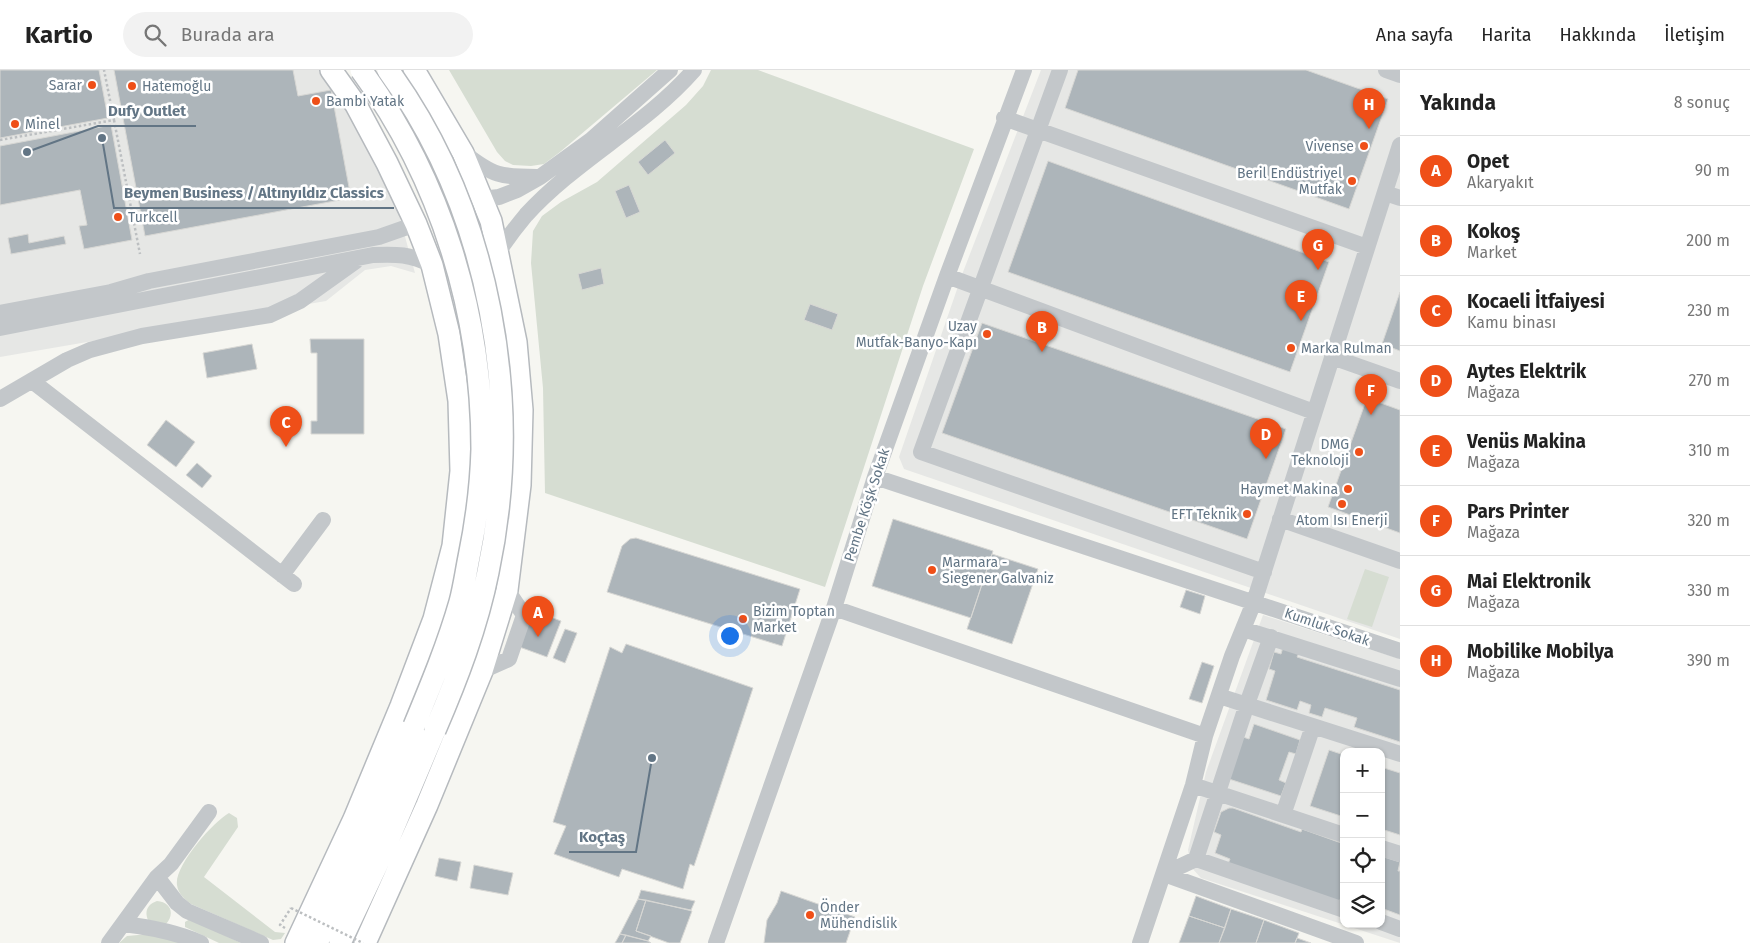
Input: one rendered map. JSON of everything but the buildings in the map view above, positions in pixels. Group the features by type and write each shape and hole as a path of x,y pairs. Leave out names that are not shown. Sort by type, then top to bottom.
{"main road":[{"path":"296,943 354,819 434,620 453,546 461,471 459,401 449,334 432,266 416,224 387,163 356,105 331,70"},
{"path":"317,943 362,849 437,670 460,600 475,527 482,450 479,378 465,300 450,243 432,195 404,137 377,92 361,70"},
{"path":"340,943 385,848 455,685 475,624 488,572 496,524 501,468 502,403 498,351 488,295 471,236 450,181 428,134 402,89 388,70"},
{"path":"364,943 427,805 482,671 507,590 520,485 522,410 516,342 491,221 463,152 414,70"},
{"path":"387,163 408,168 420,167 429,163 443,150 449,129"},
{"path":"416,224 427,209 447,198 465,195 481,199"},
{"path":"432,266 445,272 469,272 487,266 498,252"},
{"path":"449,334 460,322 480,317 501,322 516,342"}],"street":[{"path":"481,199 499,197 517,190 540,177 591,140 670,70"},
{"path":"498,252 527,214 555,188 663,101 694,70"},
{"name":"Pembe Köşk Sokak","path":"716,943 834,608 875,477 946,276 1004,118 1024,70"},
{"path":"1060,70 922,452 1264,572"},
{"path":"1386,70 1400,75"},
{"path":"1004,118 1367,247"},
{"path":"1140,943 1193,785 1205,736 1264,572 1367,247 1392,196 1400,145"},
{"path":"463,152 482,168 496,174 513,177 540,177"},
{"path":"0,312 111,292 150,281 379,237 416,224"},
{"path":"0,328 112,308 162,296 361,258 395,254 409,256 432,266"},
{"path":"0,399 67,360 90,350 152,334 270,315 300,300 361,258"},
{"path":"946,276 1314,412"},
{"path":"1332,357 1400,381"},
{"path":"32,381 288,580 323,520"},
{"name":"Kumluk Sokak","path":"875,477 1400,651"},
{"path":"1280,519 1400,561"},
{"path":"834,608 1205,736"},
{"path":"1243,629 1400,679"},
{"path":"1196,859 1247,704 1271,638"},
{"path":"1219,696 1400,754"},
{"path":"1283,815 1314,726"},
{"path":"1193,785 1340,835"},
{"path":"108,943 157,877 171,864 209,812"},
{"path":"1385,849 1400,854"},
{"path":"1164,874 1196,859 1340,909"},
{"path":"1164,874 1356,943"},
{"path":"157,877 170,895 187,911 261,943"},
{"path":"165,932 177,921 180,915 180,906"},
{"path":"1385,923 1400,929"},
{"path":"123,924 183,935 201,943"}],"path":[{"path":"104,70 140,254"},
{"path":"0,140 114,120"},
{"path":"291,908 364,943"}],"shaded area":[{"path":"0,70 324,70 367,134 396,204 415,273 391,266 365,270 326,301 0,357"},
{"path":"449,70 657,70 560,152 544,164 531,166 513,165 505,161 497,152"},
{"path":"711,70 758,70 974,149 923,286 825,587 545,493 543,388 531,263 533,231 542,216 561,202 597,182 686,105 703,86"},
{"path":"1041,70 1400,70 1400,639 904,469 899,457 963,272"},
{"path":"1365,569 1389,577 1372,627 1347,619"},
{"path":"1263,615 1400,659 1400,943 1354,928 1385,928 1385,748 1340,748 1340,923 1201,878 1191,867 1188,850 1206,772"},
{"path":"229,813 237,818 238,827 204,877 275,932 285,933 281,939 273,940 191,904 179,891 177,885 178,877 188,856 214,825"},
{"path":"157,901 166,904 170,909 171,913 166,924 148,920 146,914 148,908"},
{"path":"190,919 241,943 219,943 185,927 185,922"},
{"path":"149,934 185,943 119,943 127,936"}],"place":[{"name":"Sarar","path":"92,85"},
{"name":"Hatemoğlu","path":"132,86"},
{"name":"Bambi Yatak","path":"316,101"},
{"name":"Minel","path":"15,124"},
{"name":"Mobilike Mobilya","path":"1369,129"},
{"name":"Beymen Business / Altınyıldız Classics","path":"102,138"},
{"name":"Vivense","path":"1364,146"},
{"name":"Dufy Outlet","path":"27,152"},
{"name":"Beril Endüstriyel Mutfak","path":"1352,181"},
{"name":"Turkcell","path":"118,217"},
{"name":"Mai Elektronik","path":"1318,270"},
{"name":"Venüs Makina","path":"1301,321"},
{"name":"Uzay Mutfak-Banyo-Kapı","path":"987,334"},
{"name":"Marka Rulman","path":"1291,348"},
{"name":"Kokoş","path":"1042,352"},
{"name":"Pars Printer","path":"1371,415"},
{"name":"Kocaeli İtfaiyesi","path":"286,447"},
{"name":"DMG Teknoloji","path":"1359,452"},
{"name":"Aytes Elektrik","path":"1266,459"},
{"name":"Haymet Makina","path":"1348,489"},
{"name":"Atom Isı Enerji","path":"1342,504"},
{"name":"EFT Teknik","path":"1247,514"},
{"name":"Marmara - Siegener Galvaniz","path":"932,570"},
{"name":"Bizim Toptan Market","path":"743,619"},
{"name":"Opet","path":"538,637"},
{"name":"Koçtaş","path":"652,758"},
{"name":"Önder Mühendislik","path":"810,915"}]}
